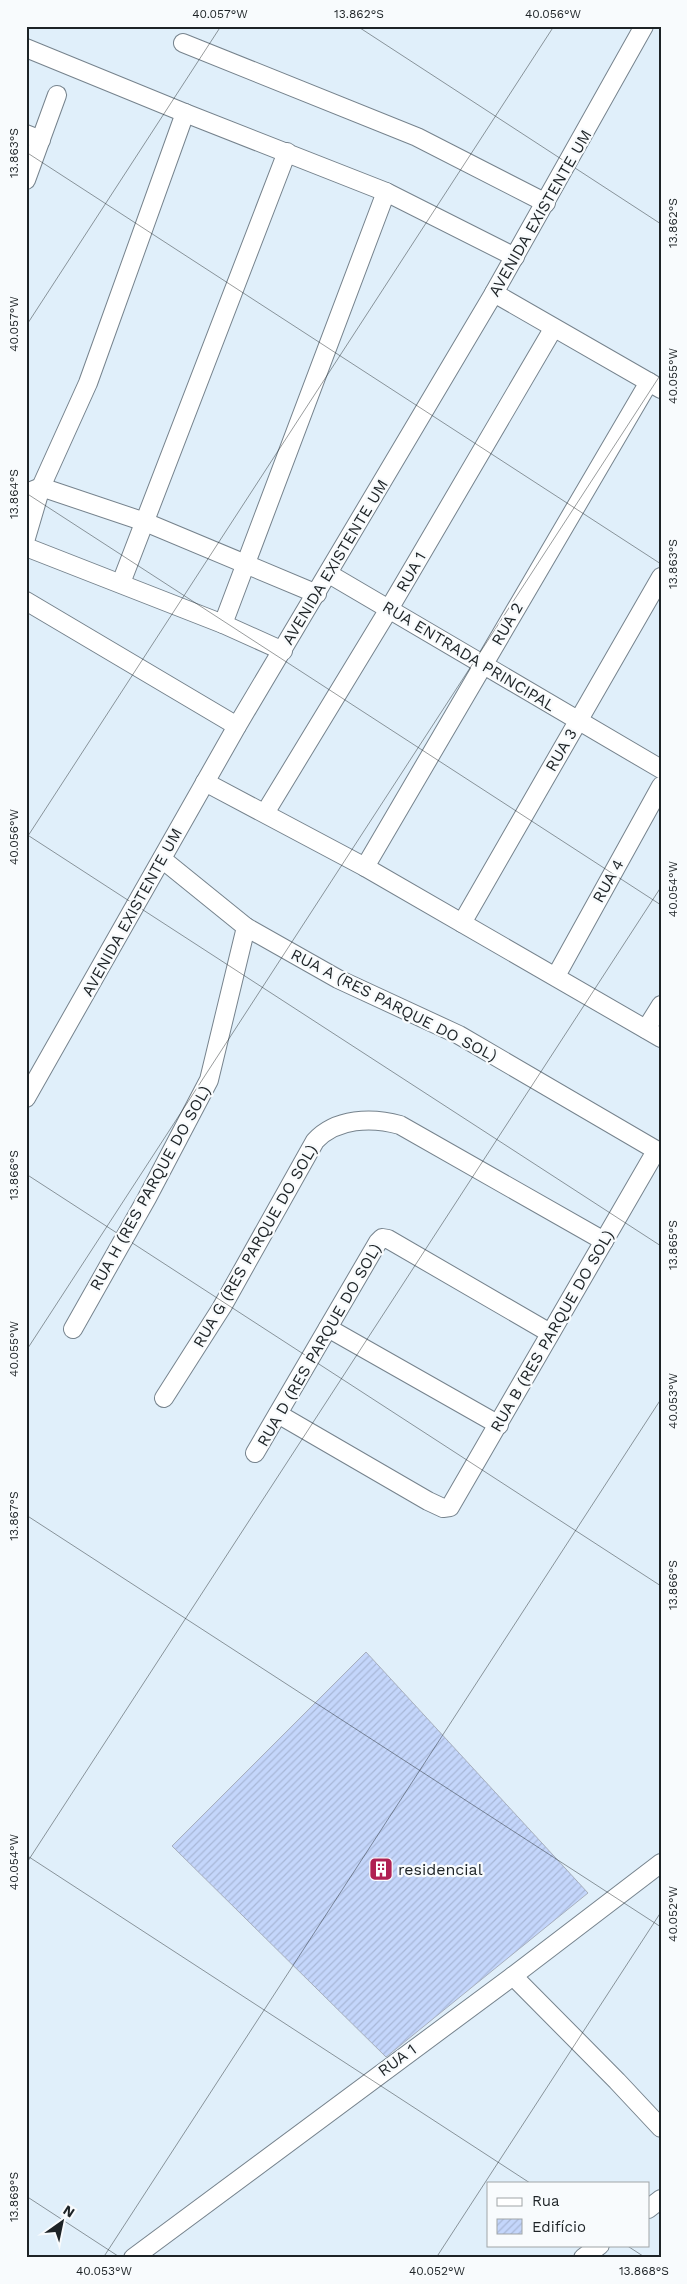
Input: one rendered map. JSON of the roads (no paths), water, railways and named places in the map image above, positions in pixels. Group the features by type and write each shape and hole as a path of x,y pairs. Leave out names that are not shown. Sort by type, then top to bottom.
{"street":[{"name":"AVENIDA EXISTENTE UM","path":"26,1098 237,726 329,574 546,203 644,26"},
{"path":"182,43 417,137 546,203"},
{"path":"26,48 386,192 514,256"},
{"path":"26,180 34,137 57,95"},
{"path":"26,538 34,490 88,383 185,113"},
{"path":"122,583 287,152"},
{"path":"223,624 386,192"},
{"path":"494,293 553,329 655,386"},
{"name":"RUA 1","path":"265,813 389,609 553,329"},
{"name":"RUA 2","path":"365,867 484,664 655,386"},
{"path":"34,490 145,522 247,563 316,594"},
{"path":"26,547 223,624 282,651"},
{"name":"RUA ENTRADA PRINCIPAL","path":"329,574 661,769"},
{"name":"RUA 3","path":"462,923 661,578"},
{"path":"26,601 237,726"},
{"path":"205,782 365,867 556,976 653,1034 661,1005"},
{"name":"RUA 4","path":"556,976 661,786"},
{"name":"RUA A (RES PARQUE DO SOL)","path":"162,859 246,927 338,979 459,1034 659,1152"},
{"name":"RUA H (RES PARQUE DO SOL)","path":"73,1329 152,1189 209,1080 246,927"},
{"name":"RUA G (RES PARQUE DO SOL)","path":"164,1398 222,1307 315,1141 335,1126 372,1120 400,1125 604,1241"},
{"name":"RUA B (RES PARQUE DO SOL)","path":"278,1414 428,1501 446,1508 453,1504 550,1333 659,1152"},
{"name":"RUA D (RES PARQUE DO SOL)","path":"255,1453 382,1238 388,1239 550,1333"},
{"path":"328,1328 499,1425"},
{"name":"RUA 1","path":"133,2258 513,1976 661,1863"},
{"path":"513,1976 661,2128"},
{"path":"650,2207 661,2199"},
{"path":"583,2258 599,2246"}],"place":[{"name":"residencial","path":"381,1869"}]}
